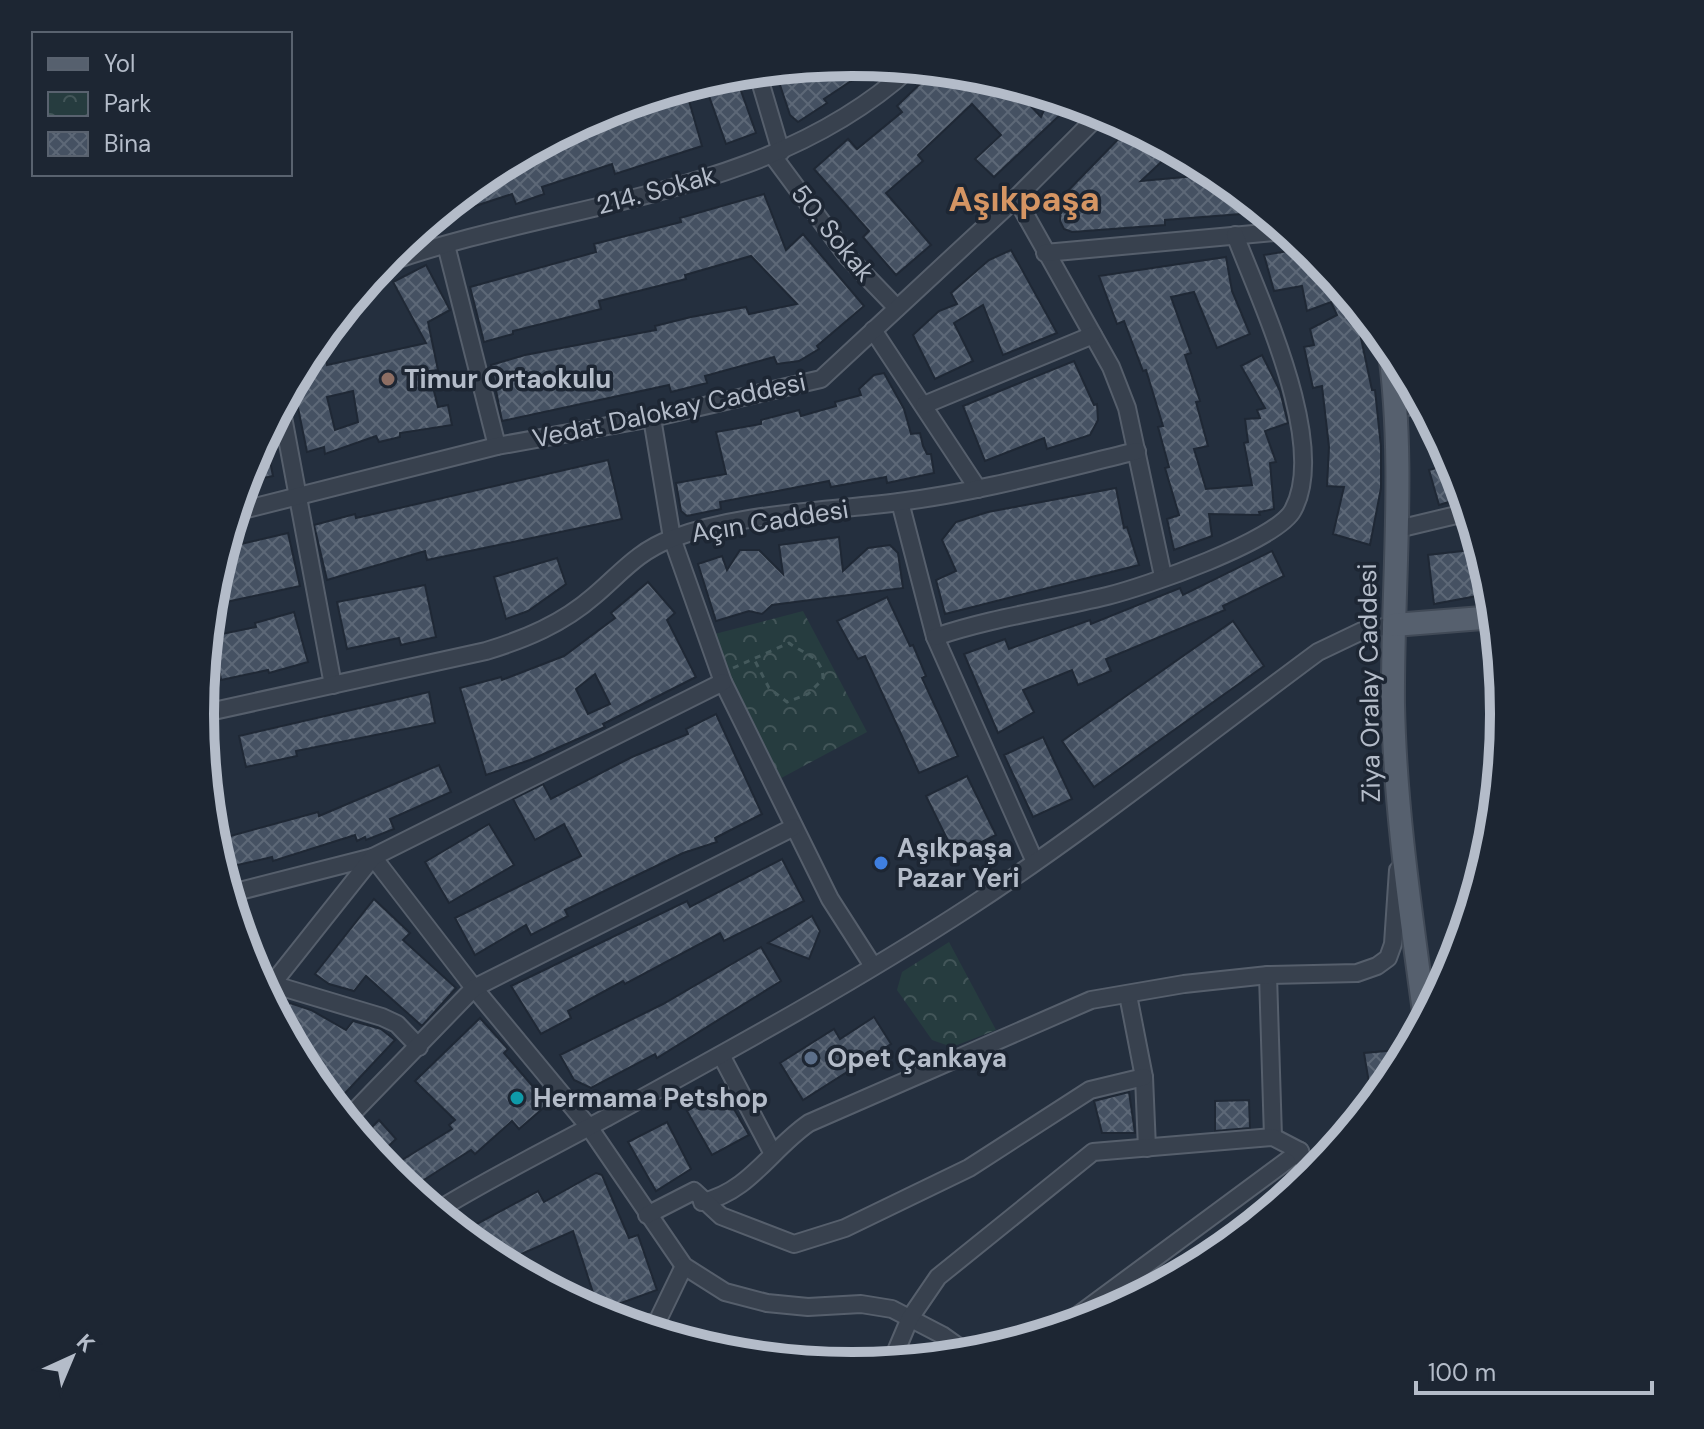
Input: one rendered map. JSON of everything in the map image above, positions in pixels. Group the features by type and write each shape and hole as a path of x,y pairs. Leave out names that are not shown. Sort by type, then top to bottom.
{"main road":[{"name":"Ziya Oralay Caddesi","path":"1393,376 1398,410 1398,529 1393,705 1400,828 1423,1001"},
{"path":"1394,625 1483,618"}],"street":[{"name":"214. Sokak","path":"415,250 446,245 777,154 845,116 897,77"},
{"name":"50. Sokak","path":"760,83 777,154 847,256 897,308"},
{"name":"Vedat Dalokay Caddesi","path":"247,509 497,446 652,418 809,384 831,371 1016,198 1091,123"},
{"path":"1016,198 1093,335 1127,408 1163,576"},
{"path":"1045,253 1271,232"},
{"path":"935,637 972,625 1111,595 1254,542 1279,528 1293,510 1299,489 1299,417 1291,382 1235,235"},
{"path":"446,245 497,446"},
{"path":"873,330 978,489"},
{"path":"924,405 1093,335"},
{"path":"1398,410 1411,406"},
{"path":"652,418 672,538 722,678 830,899 873,966"},
{"path":"284,423 333,685"},
{"name":"Açın Caddesi","path":"214,711 486,651 528,638 593,597 641,552 672,538 719,525 787,514 900,502 978,489 1137,451"},
{"path":"900,502 935,637 1035,862"},
{"path":"1398,529 1459,514"},
{"path":"445,1206 533,1154 721,1055 873,966 1035,862 1318,652 1362,631 1394,625"},
{"path":"238,891 373,857 722,678"},
{"path":"353,1113 474,988 794,827"},
{"path":"702,1202 723,1197 741,1186 772,1152 809,1123 1091,1000 1184,984 1268,975 1357,973 1388,958 1395,929 1400,828"},
{"path":"271,978 373,857"},
{"path":"373,857 474,988 589,1127 684,1266 725,1292 767,1303 808,1307 861,1304 892,1309 954,1345"},
{"path":"1268,975 1273,1137"},
{"path":"275,989 382,1017 397,1024 419,1047"},
{"path":"1128,995 1144,1077 1147,1148"},
{"path":"721,1055 772,1152"},
{"path":"647,1215 694,1191 702,1202 749,1230 794,1244 845,1228 969,1168 1090,1090 1144,1077"},
{"path":"896,1352 910,1318 938,1277 1093,1152 1273,1137 1300,1151 1304,1165"},
{"path":"1090,1306 1300,1151"},
{"path":"657,1322 684,1266"}],"path":[{"path":"722,678 754,659 789,643 810,654 823,676 808,694 787,702 769,688 754,659"}],"green space":[{"path":"803,611 867,732 772,783 707,636"},
{"path":"949,942 996,1030 952,1047 932,1040 897,990 902,972"}],"building":[{"path":"858,76 824,99 827,103 798,122 790,115 778,80"},
{"path":"924,80 977,88 1026,101 1041,117 1045,107 1071,115 1070,118 1062,113 994,177 975,159 1001,135 972,104 918,155 923,161 886,193 931,245 896,275 863,237 869,231 814,169 848,139 857,149 902,112 897,106"},
{"path":"739,86 756,133 726,144 708,93"},
{"path":"688,98 702,146 615,174 612,164 542,187 544,194 516,204 512,194 459,211 497,184 570,142 647,110"},
{"path":"1121,136 1165,159 1141,181 1194,176 1243,210 1241,214 1165,220 1165,225 1072,232 1064,229 1060,221 1061,198"},
{"path":"764,194 786,250 803,234 864,306 817,346 819,349 799,361 777,364 774,357 705,376 707,383 671,392 669,385 502,421 491,365 525,355 656,330 655,326 691,317 746,307 749,314 797,304 751,256 685,275 686,279 599,301 601,309 513,331 513,334 484,342 470,287 596,252 594,244 681,222 680,218"},
{"path":"1011,250 1057,333 1003,355 983,305 954,323 973,361 935,379 913,335 939,311 957,304 951,293 989,260"},
{"path":"1290,251 1358,325 1372,390 1375,390 1381,447 1381,488 1370,545 1333,534 1344,487 1327,486 1329,447 1322,386 1313,388 1304,347 1314,345 1310,329 1337,315 1331,302 1307,311 1302,286 1274,291 1264,255"},
{"path":"1226,257 1232,291 1250,334 1217,348 1194,292 1171,297 1191,353 1185,355 1200,401 1196,402 1208,446 1194,449 1206,489 1252,485 1244,443 1248,442 1245,419 1260,418 1257,410 1265,408 1241,366 1262,355 1280,391 1288,423 1265,431 1276,462 1270,463 1274,509 1259,512 1260,515 1209,514 1212,536 1174,550 1167,519 1179,515 1165,468 1169,467 1158,427 1163,426 1146,370 1143,371 1124,321 1117,324 1099,276"},
{"path":"426,265 450,310 428,322 438,370 429,371 438,407 448,405 452,425 400,433 400,437 379,442 376,436 325,454 324,447 307,452 296,400 325,354 327,365 426,343 393,282","holes":["353,391 358,422 335,430 327,397"]},
{"path":"1074,361 1094,405 1097,404 1098,420 1090,435 1047,449 1044,438 985,461 963,406"},
{"path":"884,373 904,409 911,434 920,433 927,454 931,454 934,473 887,483 886,477 831,487 829,481 720,502 721,509 687,516 681,511 676,483 726,474 716,432 761,424 761,420 799,410 801,416 836,406 835,402 861,395 859,389 874,375"},
{"path":"269,455 273,476 259,479"},
{"path":"608,460 622,519 427,560 425,551 327,580 314,525"},
{"path":"1439,463 1454,500 1439,505 1429,470 1440,467"},
{"path":"1116,488 1124,528 1127,527 1139,565 945,614 936,580 956,571 942,540 956,522 988,512"},
{"path":"288,533 300,586 226,602 236,545"},
{"path":"839,537 843,571 868,548 890,545 898,553 903,588 772,605 762,614 749,611 716,621 698,564 722,556 727,570 740,550 759,550 783,574 779,545"},
{"path":"1469,550 1479,596 1434,604 1428,555"},
{"path":"1272,551 1284,576 1223,606 1225,610 1106,659 1111,671 1078,685 1072,670 1023,690 1034,712 998,733 964,654 1005,639 1009,649 1090,620 1091,624 1180,588 1183,595"},
{"path":"557,558 566,584 528,611 506,619 494,577"},
{"path":"648,582 675,613 667,620 696,677 603,724 605,727 530,760 486,775 460,688 501,677 502,680 564,656 615,618 611,613","holes":["595,674 610,704 588,714 576,689"]},
{"path":"425,585 436,637 401,645 399,638 347,649 337,602"},
{"path":"887,597 910,646 913,645 926,676 922,678 958,756 919,773 865,656 858,659 837,621"},
{"path":"294,612 308,662 269,673 268,670 221,680 220,674 215,675 219,635 256,627 255,623"},
{"path":"1233,621 1264,666 1094,787 1062,741"},
{"path":"429,692 435,723 296,751 297,756 246,767 239,736"},
{"path":"716,714 762,814 715,838 717,842 683,853 565,910 568,916 531,935 526,925 475,955 455,918 581,856 564,824 535,840 513,799 543,784 551,799 632,757 688,734 686,729"},
{"path":"1043,737 1072,799 1033,817 1004,755"},
{"path":"439,765 451,792 390,819 394,829 366,840 365,837 357,841 355,835 273,861 272,857 232,866 226,837 318,812 319,816"},
{"path":"967,776 996,835 955,855 926,796"},
{"path":"489,824 514,865 449,903 425,862"},
{"path":"782,859 804,901 724,941 720,933 625,984 623,981 568,1011 571,1018 541,1034 511,986 687,901 690,907"},
{"path":"374,899 410,933 403,940 456,988 422,1026 366,976 354,991 329,984 315,974"},
{"path":"812,916 820,931 809,959 768,943"},
{"path":"761,947 781,981 657,1058 655,1054 591,1088 574,1080 560,1055 663,1004"},
{"path":"290,1003 311,1010 346,1030 353,1021 381,1029 395,1040 341,1097 319,1065 322,1062 311,1052 285,1009"},
{"path":"874,1017 891,1044 803,1100 780,1063 834,1029 840,1039"},
{"path":"480,1018 508,1049 504,1053 548,1104 519,1129 512,1121 475,1154 471,1150 419,1183 398,1163 452,1129 449,1125 455,1120 415,1081"},
{"path":"1395,1050 1373,1083 1369,1083 1364,1053"},
{"path":"723,1090 749,1135 712,1155 687,1111"},
{"path":"1129,1092 1135,1133 1102,1133 1094,1101"},
{"path":"1249,1100 1250,1128 1215,1131 1215,1101"},
{"path":"379,1120 396,1139 385,1149 368,1131"},
{"path":"667,1122 691,1169 656,1191 628,1142"},
{"path":"596,1173 602,1175 629,1238 638,1235 657,1290 613,1306 595,1298 573,1231 516,1256 471,1227 538,1191 544,1202"}],"place":[{"name":"Timur Ortaokulu","path":"388,379"},
{"name":"Aşıkpaşa Pazar Yeri","path":"881,863"},
{"name":"Opet Çankaya","path":"811,1058"},
{"name":"Hermama Petshop","path":"517,1098"}],"district":[{"name":"Aşıkpaşa","path":"1024,199"}]}
